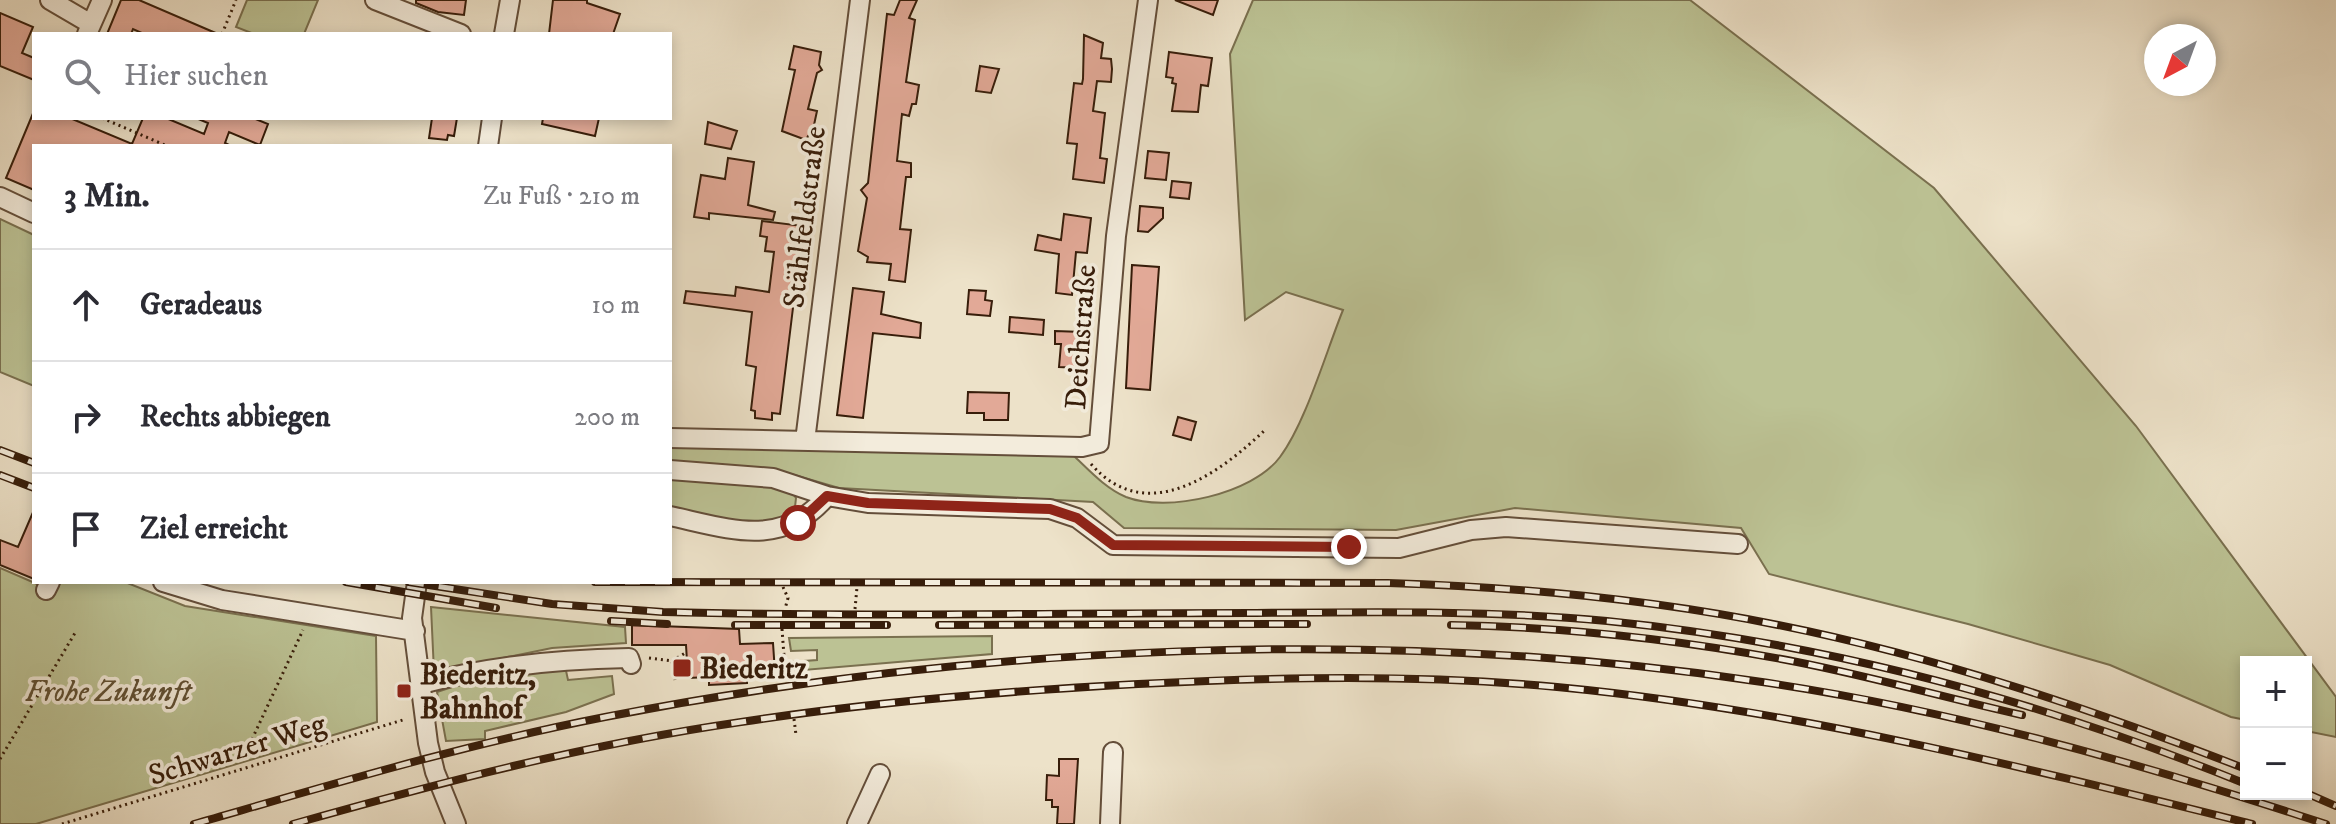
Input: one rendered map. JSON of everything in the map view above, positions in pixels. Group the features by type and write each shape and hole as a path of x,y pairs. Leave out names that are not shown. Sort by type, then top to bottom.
{"street":[{"path":"50,0 89,29 102,0"},
{"path":"375,0 456,32"},
{"path":"504,32 510,0"},
{"name":"Stählfeldstraße","path":"805,441 860,0"},
{"name":"Deichstraße","path":"672,438 1095,446 1101,438 1116,236 1148,0"},
{"path":"488,144 492,120"},
{"path":"0,197 32,212"},
{"path":"672,470 773,478 827,496 868,503 1050,509 1077,518 1113,545 1399,548 1471,530 1506,527 1738,544"},
{"path":"672,516 741,529 774,531 798,523 827,496"},
{"path":"170,584 222,600 415,631"},
{"path":"417,584 412,606 425,714 435,772 456,824"},
{"path":"421,684 481,669 630,661"},
{"path":"1110,824 1113,752"},
{"path":"857,824 880,774"}],"path":[{"path":"223,32 236,0"},
{"path":"114,120 163,144"},
{"path":"1082,447 1100,474 1111,482 1146,494 1187,486 1229,465 1266,429"},
{"path":"783,587 788,598 785,609"},
{"path":"855,609 857,587"},
{"path":"247,750 310,616"},
{"path":"782,629 786,683"},
{"path":"0,759 75,633"},
{"path":"630,661 672,661 687,652"},
{"path":"784,657 791,656"},
{"path":"672,661 675,680"},
{"name":"Schwarzer Weg","path":"62,824 425,714"},
{"path":"794,719 797,731"}],"green space":[{"path":"247,0 318,0 305,32 249,32 236,27"},
{"path":"1253,0 1690,0 1934,188 2136,426 2306,656 2240,656 2240,719 2110,665 1968,624 1769,574 1741,528 1515,508 1396,530 1124,528 1093,502 839,488 791,474 672,465 672,446 1073,455 1111,489 1126,497 1164,503 1208,497 1250,481 1280,457 1315,386 1343,310 1286,292 1245,320 1230,54"},
{"path":"0,219 32,234 32,385 0,372"},
{"path":"672,474 752,479 791,491 796,498 794,516 779,520 748,523 672,509"},
{"name":"Frohe Zukunft","path":"0,568 51,590 59,584 130,584 185,606 376,636 377,722 36,824 0,824"},
{"path":"431,607 625,627 626,643 552,648 434,672"},
{"path":"992,636 992,654 792,671 791,662 817,660 817,650 791,651 789,638"},
{"path":"2312,664 2336,697 2336,737 2312,732"},
{"path":"565,666 568,680 612,676 614,694 566,712 485,731 485,739 446,741 437,692 485,676"}],"building":[{"path":"121,0 139,0 213,32 140,32 133,29 132,32 108,32"},
{"path":"416,0 466,0 464,15 438,12 416,3"},
{"path":"553,0 587,0 587,3 620,14 614,32 549,32"},
{"path":"900,0 917,0 909,18 915,20 906,82 919,85 916,104 912,104 909,116 902,114 897,161 911,163 911,177 906,177 900,229 911,230 905,282 889,280 891,264 867,262 868,257 858,251 867,198 861,190 868,183 887,14 894,15"},
{"path":"1175,0 1218,0 1213,15"},
{"path":"0,13 33,27 22,53 32,57 32,79 0,66"},
{"path":"1084,35 1103,43 1101,58 1111,59 1111,82 1097,81 1093,111 1105,113 1100,158 1107,159 1104,183 1073,179 1077,144 1067,143 1074,83 1082,84 1083,79"},
{"path":"794,46 821,52 819,65 822,70 817,73 808,109 817,111 814,125 820,132 808,136 806,140 782,131 795,70 789,69"},
{"path":"1169,52 1212,58 1208,86 1201,85 1198,112 1172,111 1176,84 1172,83 1173,78 1166,77"},
{"path":"980,66 999,69 991,93 976,91"},
{"path":"32,116 32,120 75,120 132,144 32,144 32,189 6,178"},
{"path":"142,120 171,120 204,134 208,123 201,120 258,120 268,124 260,144 229,132 225,143 132,144"},
{"path":"432,120 457,120 454,136 448,135 447,140 429,138"},
{"path":"543,120 599,120 595,136 542,124"},
{"path":"708,122 737,131 731,149 705,144"},
{"path":"1148,151 1169,153 1166,180 1145,178"},
{"path":"728,158 754,162 748,205 775,212 773,220 709,213 709,219 694,217 701,175 725,179"},
{"path":"1172,181 1191,183 1189,199 1170,197"},
{"path":"1140,206 1163,208 1163,218 1148,232 1138,231"},
{"path":"1064,214 1091,218 1087,253 1076,252 1072,295 1056,293 1059,254 1035,250 1038,235 1061,240"},
{"path":"762,221 803,226 780,414 772,413 772,420 755,418 755,411 751,410 756,367 746,365 752,312 684,303 686,291 735,296 736,287 769,292 774,252 765,251 767,237 760,236"},
{"path":"1132,265 1159,267 1150,390 1126,388"},
{"path":"853,288 884,292 881,314 921,323 920,338 873,333 863,418 837,415"},
{"path":"969,290 986,291 985,300 992,301 990,316 967,314"},
{"path":"1010,317 1044,320 1043,335 1009,332"},
{"path":"1055,331 1082,332 1079,368 1059,367 1061,344 1055,344"},
{"path":"968,392 1009,393 1008,420 984,420 984,413 967,413"},
{"path":"1178,417 1196,422 1191,440 1173,435"},
{"path":"32,515 32,578 0,565 0,540 18,547"},
{"path":"632,625 739,629 740,644 773,643 775,673 747,675 747,683 709,685 709,677 688,678 686,645 632,645"},
{"path":"1059,759 1078,759 1074,824 1057,824 1058,807 1052,807 1052,800 1046,800 1047,775 1059,776"}],"railway":[{"path":"0,450 32,462"},
{"path":"0,475 32,487"},
{"path":"672,582 1388,583 1584,596 1730,616 1897,653 2073,706 2240,767"},
{"path":"358,584 496,608"},
{"path":"422,584 552,604 663,612 884,615 1430,612 1607,621 1771,644 1932,680 2091,727 2240,782"},
{"path":"611,621 667,624"},
{"path":"939,625 1307,624"},
{"path":"735,625 887,625"},
{"path":"1451,625 1581,632 1711,647 1825,668 2022,715"},
{"path":"194,824 501,740 605,717 745,693 888,673 1033,659 1179,651 1325,649 1470,653 1614,664 1828,693 2044,740 2326,824"},
{"path":"293,824 404,793 571,753 790,715 1039,690 1295,678 1505,683 1645,697 1733,710 1907,742 2252,824"},
{"path":"2312,796 2336,806"}],"place":[{"name":"Biederitz","path":"682,668"},
{"name":"Biederitz, Bahnhof","path":"404,691"}],"route":[{"path":"798,523 827,496 868,503 1050,509 1077,518 1113,545 1349,547"}]}
